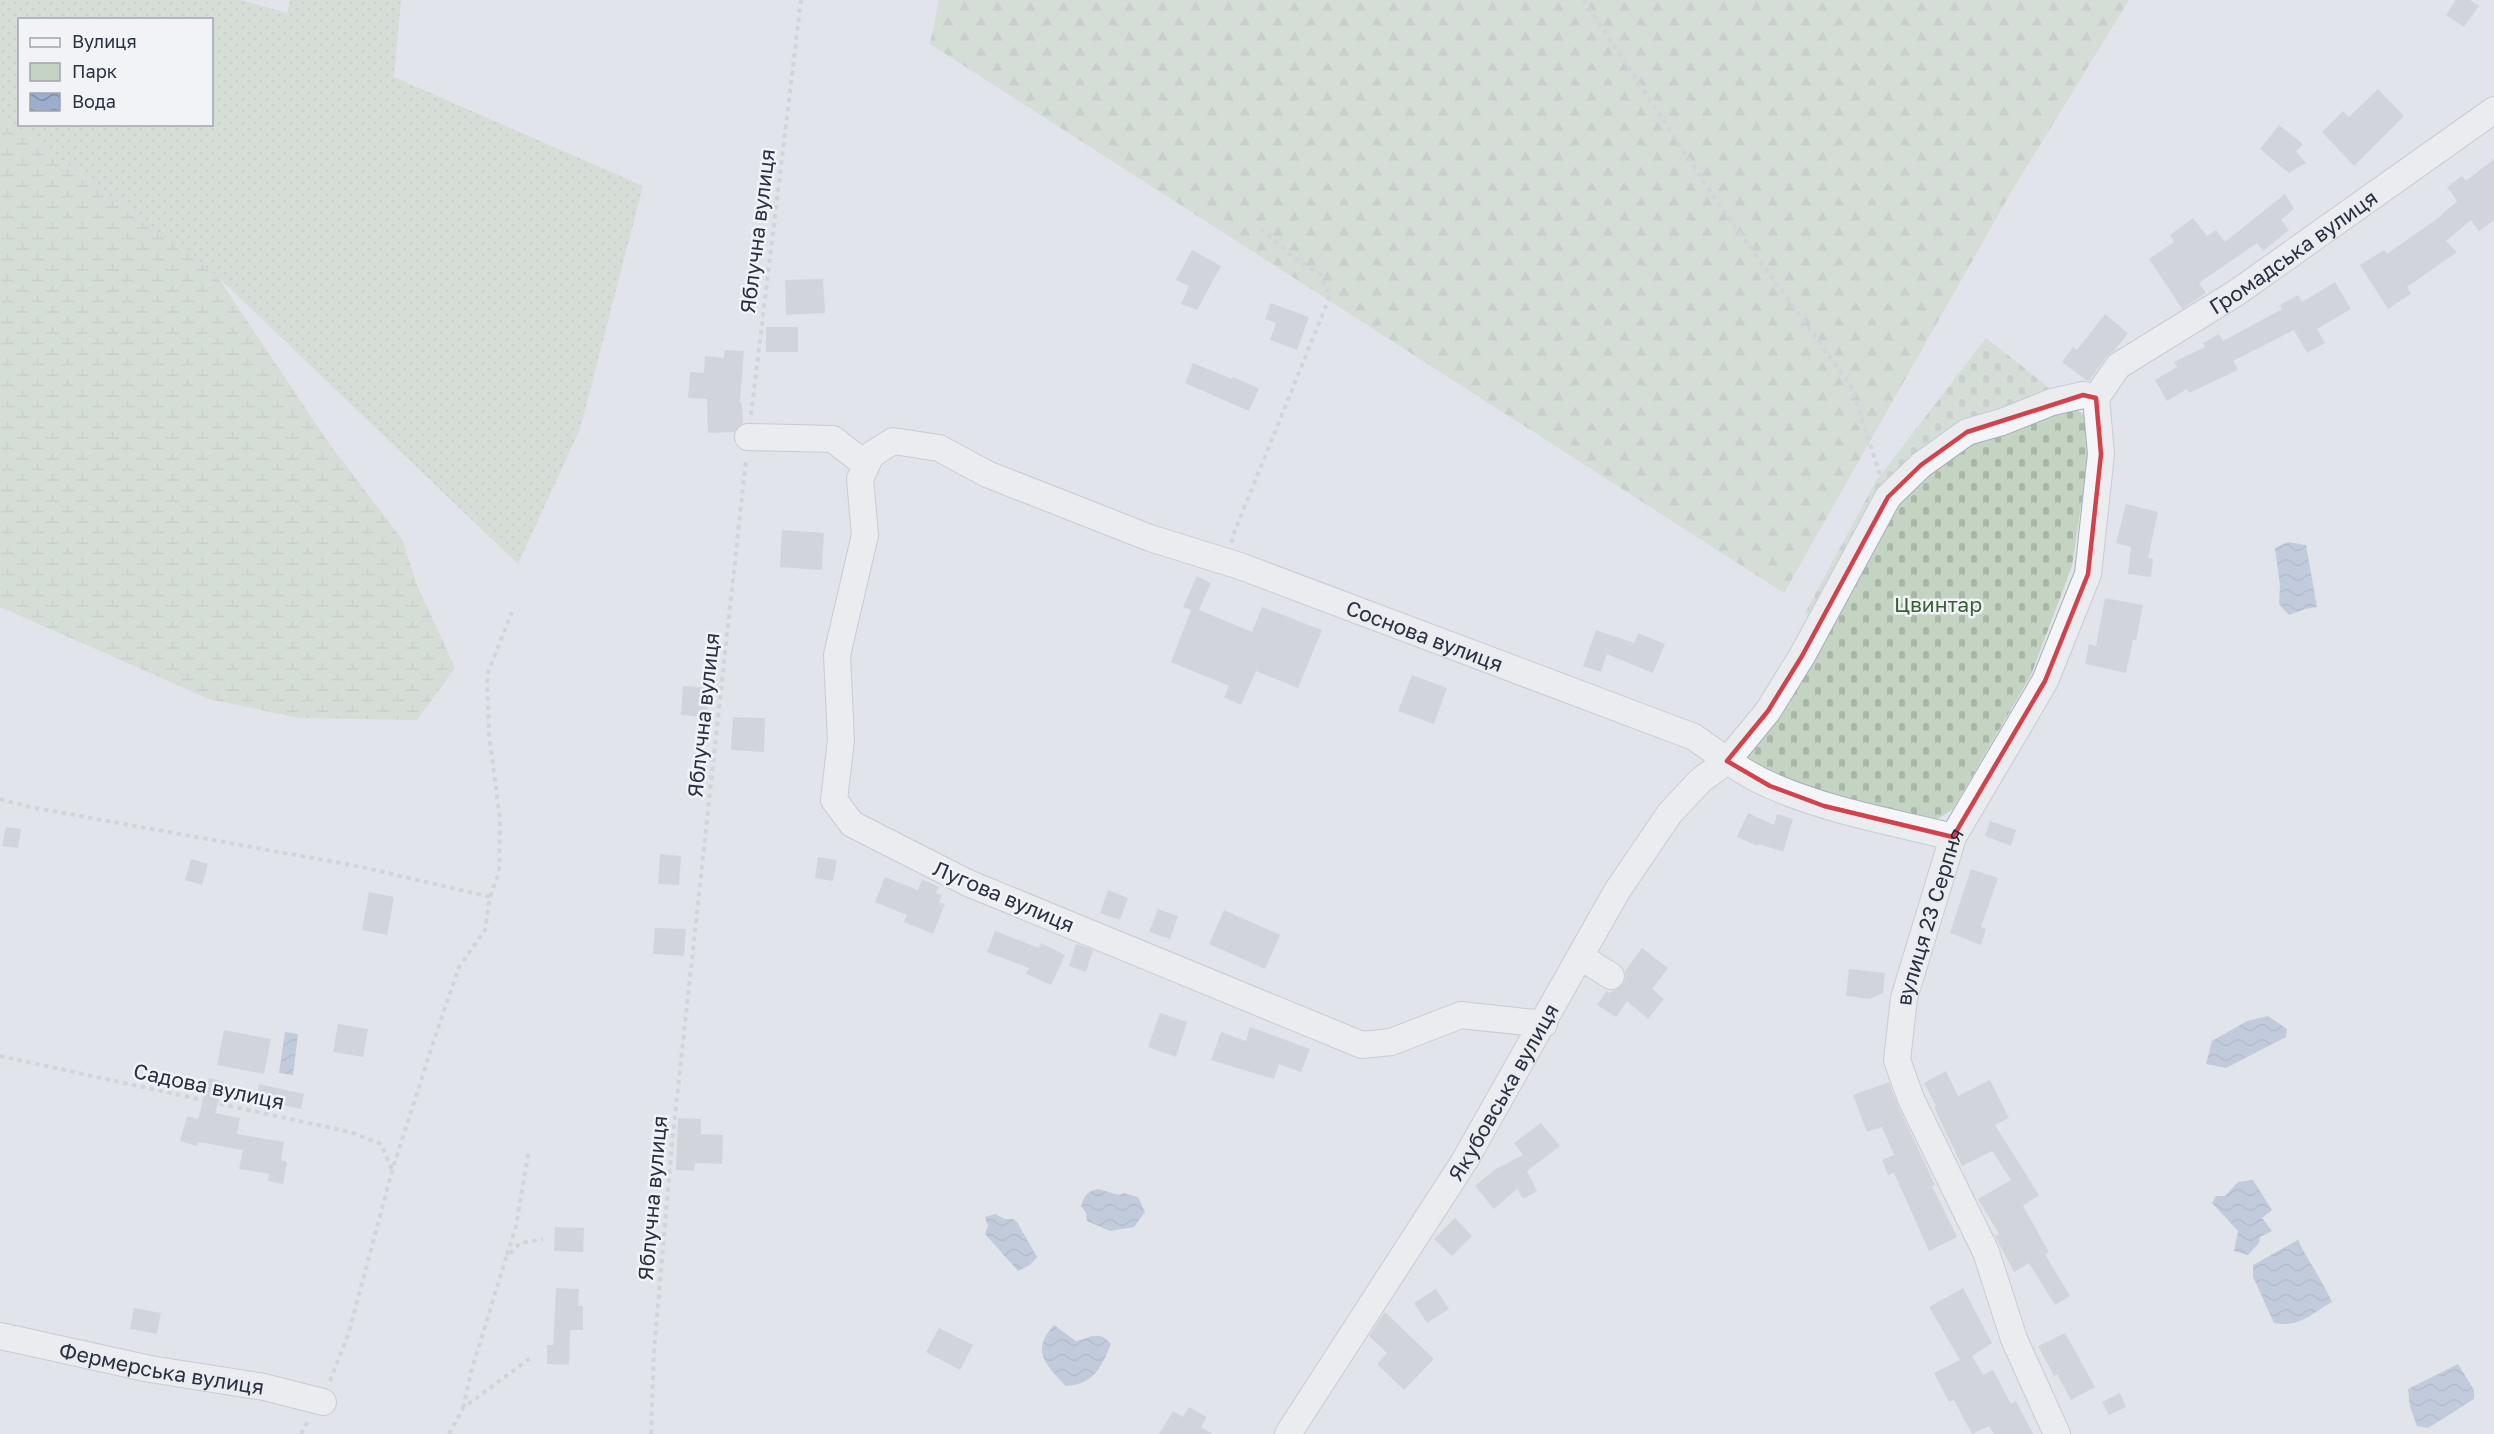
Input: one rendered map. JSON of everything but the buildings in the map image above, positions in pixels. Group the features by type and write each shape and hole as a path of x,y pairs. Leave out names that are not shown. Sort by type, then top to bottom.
{"street":[{"name":"Громадська вулиця","path":"2096,398 2118,366 2236,294 2494,110"},
{"name":"Якубовська вулиця","path":"1288,1434 1465,1160 1544,1024 1617,891 1670,813 1701,780 1727,761 1768,711 1802,656 1888,497 1921,465 1967,432 2002,422 2052,402 2083,395 2096,398"},
{"name":"вулиця 23 Серпня","path":"2057,1434 2014,1338 1986,1252 1911,1099 1898,1060 1904,998 1953,837 2045,681 2088,573 2101,454 2096,398"},
{"path":"748,437 833,439 866,465"},
{"name":"Соснова вулиця","path":"866,465 871,455 893,441 939,448 987,474 1139,534 1235,564 1694,736 1727,761 1770,786 1824,806 1953,837"},
{"name":"Лугова вулиця","path":"866,465 860,479 865,535 837,655 841,740 834,800 852,824 968,883 1362,1045 1390,1042 1461,1015 1544,1024"},
{"path":"1581,957 1611,976"},
{"name":"Фермерська вулиця","path":"0,1336 150,1369 264,1387 323,1401"}],"path":[{"name":"Яблучна вулиця","path":"651,1434 654,1350 672,1144 748,437 801,0"},
{"path":"1584,0 1720,206 1851,386 1888,497"},
{"path":"1235,564 1232,538 1330,296 1320,275 1261,230"},
{"path":"301,1434 310,1416 323,1401 349,1332 392,1171 459,967 485,930 490,897 499,872 500,819 489,735 487,675 512,612"},
{"path":"0,799 30,807 362,867 490,897"},
{"name":"Садова вулиця","path":"0,1056 350,1132 381,1144 392,1171"},
{"path":"449,1434 463,1408 471,1372 516,1226 529,1149"},
{"path":"506,1258 520,1243 543,1239"},
{"path":"463,1408 533,1356"}],"highlighted area":[{"path":"2083,395 2096,398 2101,454 2088,574 2045,681 1953,837 1824,806 1770,786 1727,761 1768,711 1802,656 1888,497 1921,465 1967,432"}],"green space":[{"path":"0,0 241,0 287,13 290,0 401,0 394,77 643,186 580,429 518,564 217,276 0,114"},
{"path":"939,0 2129,0 2010,194 1784,593 930,44"},
{"path":"0,114 217,276 330,445 402,539 417,585 455,668 417,720 299,718 209,699 0,607"},
{"name":"Цвинтар","path":"1986,338 2084,415 2088,460 2072,566 2031,675 1953,809 1930,824 1828,797 1742,762 1828,628 1805,613 1876,481"}],"water":[{"path":"2288,542 2306,545 2317,607 2289,615 2279,604 2280,585 2275,548"},
{"path":"2268,1016 2287,1029 2286,1037 2226,1068 2206,1064 2212,1041 2247,1021"},
{"path":"285,1032 298,1034 293,1075 279,1073"},
{"path":"2253,1180 2272,1210 2262,1218 2272,1231 2260,1237 2259,1243 2248,1255 2234,1251 2238,1231 2212,1203 2216,1196 2225,1196 2238,1182"},
{"path":"1098,1189 1138,1197 1145,1212 1134,1227 1110,1231 1087,1221 1086,1213 1081,1206 1082,1202 1089,1193"},
{"path":"995,1214 1017,1222 1037,1257 1030,1265 1018,1271 985,1234 988,1226 985,1217"},
{"path":"2298,1240 2332,1302 2298,1322 2274,1323 2253,1277 2253,1265"},
{"path":"1054,1325 1076,1341 1099,1336 1111,1344 1100,1367 1090,1378 1076,1385 1066,1386 1047,1364 1042,1350 1043,1343"},
{"path":"2458,1364 2474,1390 2474,1399 2428,1428 2417,1426 2410,1407 2408,1389"}]}
